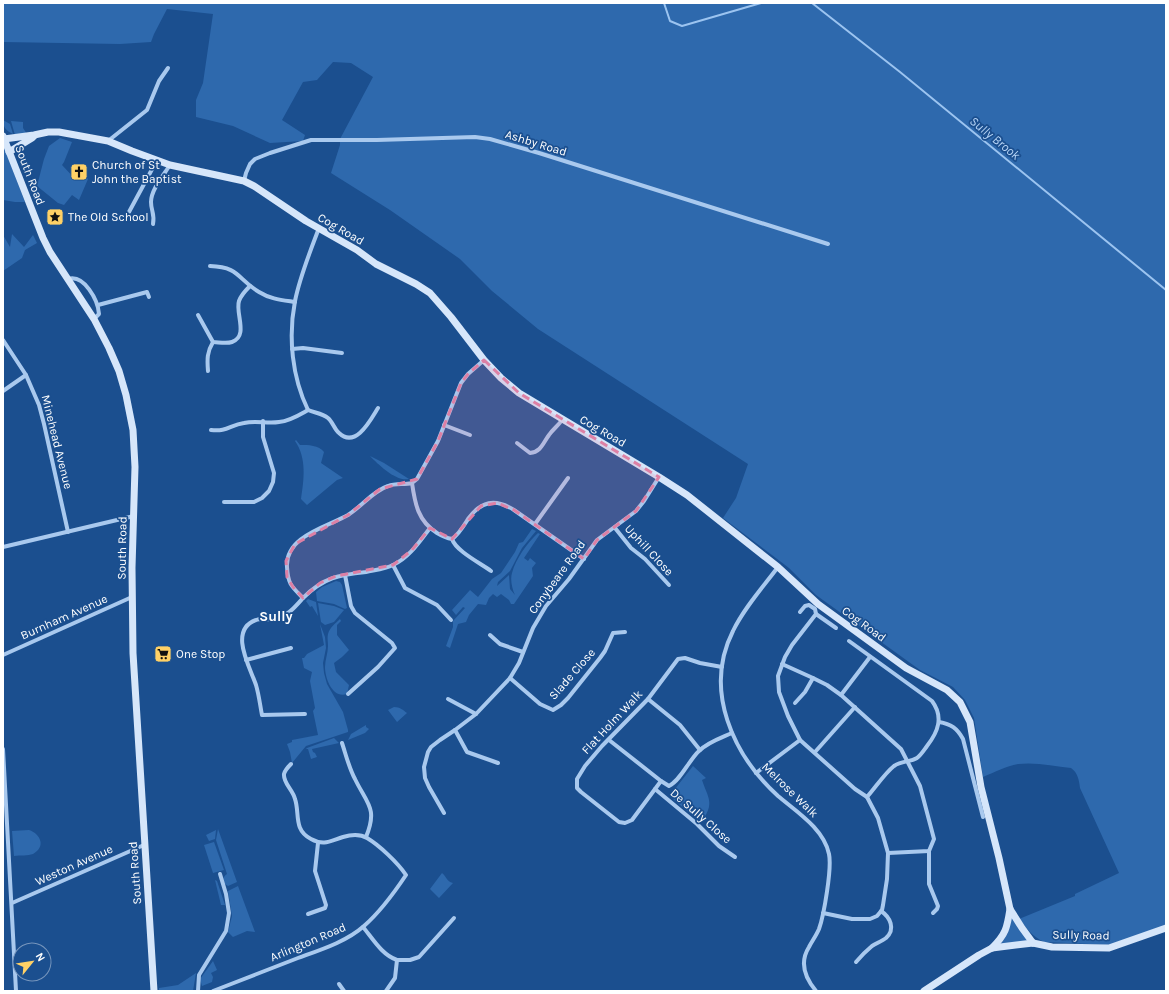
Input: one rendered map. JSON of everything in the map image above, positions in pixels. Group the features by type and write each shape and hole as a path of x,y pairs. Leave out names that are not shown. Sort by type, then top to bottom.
{"street":[{"path":"108,141 146,110 159,82 168,68"},
{"name":"Cog Road","path":"4,137 60,132 108,141 170,165 244,181 254,186 292,212 357,250 376,264 416,284 430,293 451,317 484,360 501,378 519,393 659,477 687,496 778,567 818,604 906,668 947,690 960,702 970,722 981,787 1000,858 1010,909 1009,920 1003,938 992,948"},
{"name":"Cog Road","path":"9,152 32,138 34,135"},
{"name":"South Road","path":"4,137 43,238 50,252 94,319 109,348 118,371 130,413 134,450 133,653 154,991"},
{"name":"Ashby Road","path":"244,181 250,164 255,159 311,140 377,140 475,137 490,139 533,152 828,244"},
{"path":"129,212 157,160"},
{"path":"152,224 154,216 151,200 154,190 170,165"},
{"path":"319,228 299,284 295,302 292,327 292,349 299,386 308,410 315,413 321,413 328,418 342,436 356,436 362,433 378,408"},
{"path":"210,266 230,269 240,275 250,286 270,298 295,302"},
{"path":"68,279 74,277 83,283 92,294 98,305 99,314 94,319"},
{"path":"213,342 232,342 237,339 240,334 241,327 238,308 239,301 250,286"},
{"path":"98,305 147,292 149,297"},
{"path":"198,315 213,342"},
{"name":"Minehead Avenue","path":"3,340 26,375 39,405 68,532"},
{"path":"208,371 207,356 213,342"},
{"path":"292,349 303,348 342,353"},
{"path":"303,598 289,582 287,577 287,555 295,544 314,531 348,515 359,508 380,489 386,486 412,483 417,479 438,441 460,384 468,374 484,360"},
{"path":"3,391 26,375"},
{"path":"210,430 225,430 242,423 278,422 289,420 308,410"},
{"path":"517,443 530,453 536,452 550,434 558,427 562,420"},
{"path":"224,502 254,502 262,498 270,491 274,473 263,437 263,422"},
{"path":"444,425 470,435"},
{"name":"Conybeare Road","path":"444,813 425,778 425,759 431,747 476,714 510,678 519,663 533,628 542,611 570,579 597,540 636,511 659,477"},
{"path":"535,524 568,478"},
{"path":"412,483 415,504 423,521 430,528 446,538 452,539"},
{"path":"452,539 461,531 473,513 481,506 497,502 506,505 584,558"},
{"path":"3,547 134,516"},
{"path":"305,714 262,715 256,687 242,648 242,640 247,626 258,619 274,619 284,616 320,583 336,576 378,570 393,566 412,550 430,528"},
{"name":"Uphill Close","path":"615,528 631,548 645,559 669,585"},
{"path":"452,539 454,544 491,571"},
{"path":"393,566 405,588 437,605 451,620"},
{"name":"Melrose Walk","path":"778,567 737,623 725,649 721,684 722,701 726,718 732,733 745,757 756,773 772,790 816,829 826,845 830,866 823,913 819,928 806,951 804,962 807,978 816,991"},
{"path":"345,574 351,606 355,613 392,643 395,648 378,667 348,694"},
{"name":"Burnham Avenue","path":"3,656 133,597"},
{"path":"800,612 807,605 809,605 815,609 816,614 836,628"},
{"path":"816,614 792,645 782,664 778,676 778,692 800,740 855,789 867,797 878,818 888,853 887,879 883,905 877,916 870,919 852,919 823,913"},
{"name":"Slade Close","path":"510,678 540,704 553,710 568,698 600,658 605,651 613,633 624,632"},
{"path":"490,635 500,644 523,652"},
{"path":"849,641 932,701 937,708 939,722 933,739 919,757 893,766 867,797"},
{"path":"246,660 291,648"},
{"path":"841,694 870,657"},
{"name":"Flat Holm Walk","path":"655,789 632,820 626,823 619,822 581,792 576,785 576,779 602,746 648,699 676,661 680,658 685,658 700,663 722,667"},
{"path":"782,664 813,678 841,694 901,749 920,786 934,839 929,850 929,884 938,906 937,910 933,913"},
{"path":"795,703 805,692 813,678"},
{"path":"448,699 476,714"},
{"path":"648,699 680,725 700,750"},
{"path":"815,752 854,707"},
{"path":"939,722 954,726 959,731 963,739 983,817"},
{"path":"455,730 467,752 498,763"},
{"path":"609,740 661,782 669,786 674,783 700,750 710,743 732,733"},
{"path":"756,773 800,740"},
{"path":"291,764 284,774 285,781 295,798 298,822 309,838 318,843 329,842 354,835 366,837 372,824 370,805 354,778 342,743"},
{"path":"3,749 16,991"},
{"path":"655,789 661,782"},
{"name":"De Sully Close","path":"655,789 697,824 719,846 735,857"},
{"name":"Arlington Road","path":"213,991 334,944 363,927 394,893 406,875 400,866 366,837"},
{"path":"308,914 325,908 326,905 315,871 318,843"},
{"name":"Weston Avenue","path":"12,902 144,845"},
{"path":"888,853 929,850"},
{"path":"198,991 199,975 226,931 229,913 226,894 220,874"},
{"name":"Cog Road","path":"1010,909 1033,943"},
{"path":"856,962 869,949 890,933 891,922 881,911"},
{"path":"363,927 390,958 397,960 410,960 418,957 454,918"},
{"name":"Sully Road","path":"992,948 1033,943 1052,947 1109,948 1166,928"},
{"path":"924,991 992,948"},
{"path":"386,991 394,978 397,960"},
{"path":"339,984 344,991"}],"highlighted area":[{"path":"484,360 519,393 659,477 636,511 597,540 584,559 514,510 497,503 481,506 452,539 430,528 412,550 393,565 336,576 320,583 303,598 293,587 287,577 286,561 295,544 348,515 380,489 417,479 438,441 461,383 468,374"}],"shaded area":[{"path":"3,3 1166,3 1166,925 1112,945 1044,942 1027,929 1019,919 1075,896 1075,894 1119,873 1080,788 1077,774 1071,768 1045,764 1018,764 1000,769 983,777 974,718 965,700 953,687 920,670 816,595 789,568 723,518 736,498 748,464 538,329 492,291 460,259 390,210 331,173 340,145 340,139 373,77 351,63 333,62 317,80 303,82 282,120 305,135 303,141 270,143 233,126 196,117 196,100 203,83 213,14 167,9 151,42 120,44 3,42"},
{"path":"3,120 10,124 13,134 8,132 5,128"},
{"path":"11,121 23,122 23,128 27,134 15,135"},
{"path":"60,138 72,142 62,165 76,180 81,180 85,176 88,179 79,200 72,195 64,205 58,203 37,186 49,146"},
{"path":"3,144 25,202 3,200"},
{"path":"12,234 24,247 33,235 37,243 25,250 22,258 3,271 3,235 10,247"},
{"path":"296,440 300,445 313,446 322,450 324,452 321,463 343,478 337,480 307,505 301,499 304,469 299,448 295,441"},
{"path":"370,456 409,479 399,478 393,475"},
{"path":"532,529 536,531 522,548 510,571 498,582 497,586 509,575 510,589 515,595 511,581 511,575 514,567 526,546 538,533 540,534 524,558 528,561 530,558 536,563 532,568 533,576 514,604 511,604 509,600 501,594 497,597 493,594 489,598 486,605 478,604 469,615 466,622 458,624 450,648 446,646 453,627 453,621 465,608 463,607 456,615 452,610 470,590 478,597 492,579 501,573 515,552 519,543 523,542"},
{"path":"336,581 340,582 342,585 347,608 345,609 334,604 317,601 316,592 322,587"},
{"path":"308,599 316,602 318,616 312,606 310,607 306,601"},
{"path":"318,603 334,606 344,610 334,622 325,625 321,622"},
{"path":"340,619 341,621 337,625 337,635 349,650 334,663 336,672 349,685 347,694 342,695 338,694 331,687 325,672 328,634 331,627"},
{"path":"320,624 325,637 326,648 323,663 324,673 327,684 343,712 348,732 306,746 292,763 287,744 292,742 292,740 318,735 313,711 315,708 310,681 312,672 304,668 302,658 324,645"},
{"path":"394,707 400,708 407,713 397,722 388,710"},
{"path":"366,725 369,729 365,733 348,740 351,734"},
{"path":"334,738 339,743 312,749 317,757 311,759 308,749 306,749 307,748"},
{"path":"693,766 706,778 702,780 708,796 709,805 706,815 702,821 699,821 673,799 674,797 671,794"},
{"path":"218,829 237,882 228,886 223,881 227,874 216,840"},
{"path":"29,830 37,834 41,844 40,848 33,854 14,856 12,831"},
{"path":"216,830 215,839 209,841 206,835"},
{"path":"214,842 224,870 213,873 204,845"},
{"path":"442,873 453,883 439,898 430,889"},
{"path":"215,880 217,881 225,905 221,905"},
{"path":"238,886 255,932 247,931 233,937 228,932 232,916 228,891"},
{"path":"1012,917 1027,938 1027,941 1001,944 1008,933"},
{"path":"213,961 217,970 211,973 213,977 212,982 202,986 200,979"},
{"path":"196,973 193,991 159,991 159,988 178,985"}],"waterway":[{"name":"Sully Brook","path":"664,3 670,21 682,26 761,3"},
{"name":"Sully Brook","path":"812,3 900,72 1166,290"}],"place":[{"name":"Church of St John the Baptist","path":"79,172"},
{"name":"The Old School","path":"55,217"},
{"name":"One Stop","path":"163,654"}],"district":[{"name":"Sully","path":"276,616"}]}
